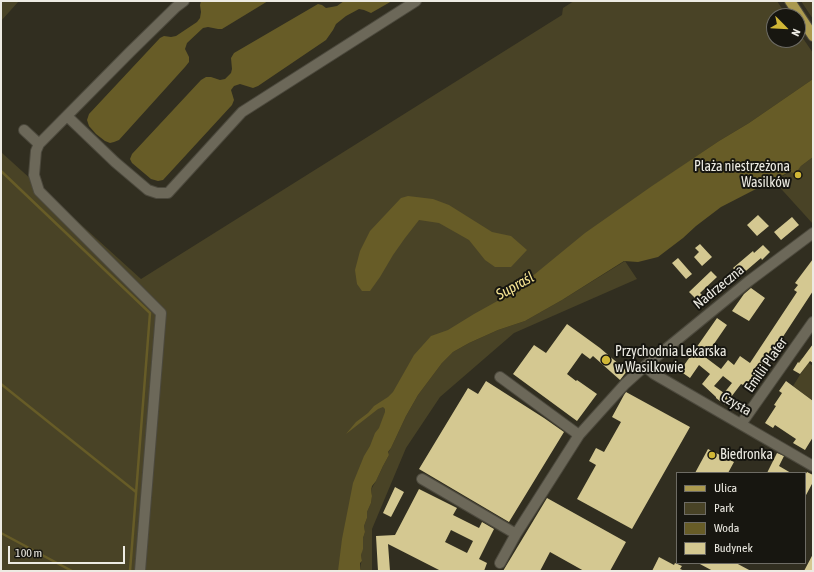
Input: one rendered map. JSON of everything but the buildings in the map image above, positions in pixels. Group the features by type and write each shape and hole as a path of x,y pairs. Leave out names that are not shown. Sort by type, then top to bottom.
{"main road":[{"path":"790,1 813,36"}],"street":[{"path":"140,571 161,313 39,191 34,175 36,151 39,144 176,6 184,1"},
{"path":"67,116 115,162 148,190 157,193 168,193 242,112 416,1"},
{"path":"24,130 39,144"},
{"name":"Nadrzeczna","path":"500,563 516,534 579,436 625,384 749,281 813,233"},
{"name":"Emilii Plater","path":"741,424 813,322"},
{"name":"Czysta","path":"645,366 654,374 812,464"},
{"path":"500,377 579,436"},
{"path":"422,479 516,534"}],"green space":[{"path":"1,1 19,1 1,21"},
{"path":"574,1 777,1 782,8 766,8 766,48 806,48 806,43 813,53 813,79 656,184 651,197 509,300 431,344 368,473 350,571 1,571 1,152 141,279 562,15 563,8"},
{"path":"801,1 813,1 813,19 806,8"},
{"name":"Plaża niestrzeżona Wasilków","path":"813,157 813,224 774,181 790,172 794,173"},
{"path":"625,261 637,279 514,333 440,397 406,448 372,529 372,571 361,571 361,555 365,532 364,526 367,518 367,512 371,503 371,490 389,455 388,453 406,416 418,395 442,363 453,352 469,343 498,330 525,321"},
{"path":"802,358 813,366 813,401 793,386 805,367 798,362"}],"water":[{"path":"201,1 268,1 222,29 208,27 203,28 187,43 185,49 189,57 189,62 185,67 119,140 110,143 105,141 89,126 87,120 89,114 160,38 164,36 176,36 197,22 200,18"},
{"path":"344,1 392,1 371,13 359,9 346,16 336,24 326,40 258,86 253,88 240,84 234,86 231,90 234,100 232,105 163,180 158,181 151,179 132,163 130,159 132,154 201,80 206,77 220,80 225,79 231,73 231,58 234,53 318,4 326,8 337,6"},
{"path":"813,79 813,157 798,170 794,173 789,172 721,207 658,257 638,262 624,261 562,300 525,321 498,330 469,343 453,352 442,363 418,395 406,416 388,452 389,455 372,486 371,503 367,512 367,518 364,526 365,532 361,555 362,561 360,563 361,571 338,571 342,539 353,483 364,456 379,428 385,409 383,407 378,409 346,434 356,422 393,392 414,355 431,336 448,330 510,294 585,233 652,186 719,141 749,123"},
{"path":"408,196 433,199 449,205 492,232 511,236 527,250 511,267 495,267 485,260 469,240 439,223 419,220 393,255 370,291 362,291 357,284 355,270 360,251 370,231 401,198"}],"waterway":[{"path":"1,171 150,313 130,571"},
{"path":"1,384 136,492"},
{"path":"1,533 72,571"}],"place":[{"name":"Plaża niestrzeżona Wasilków","path":"798,175"},
{"name":"Przychodnia Lekarska w Wasilkowie","path":"606,360"},
{"name":"Biedronka","path":"712,455"}],"water label":[{"name":"Supraśl","path":"515,286"}]}
